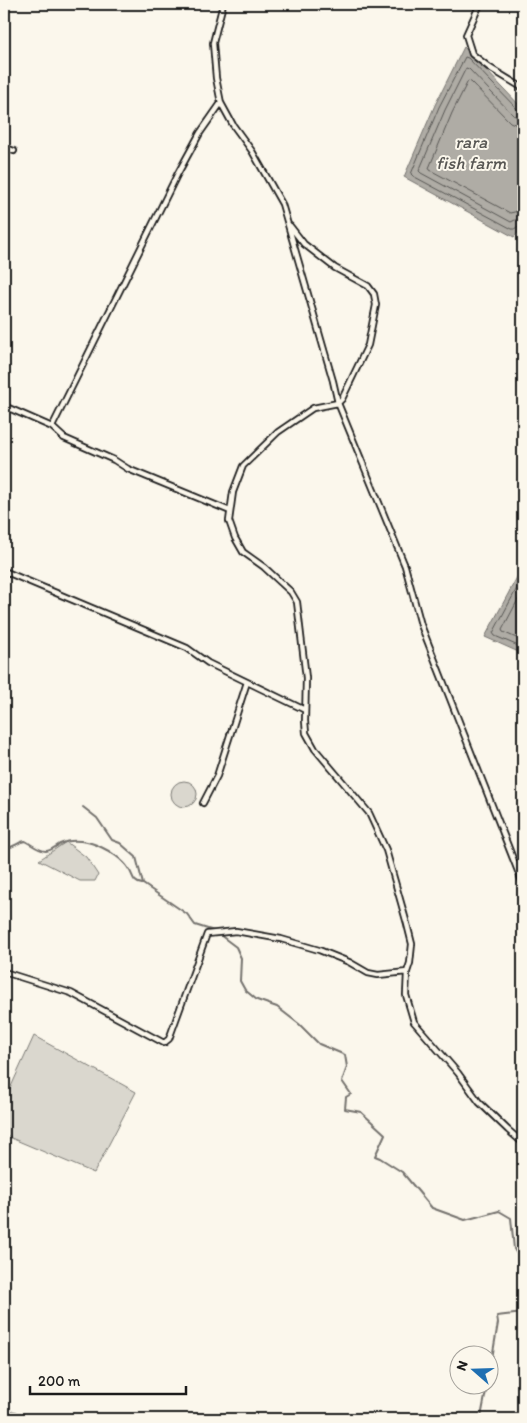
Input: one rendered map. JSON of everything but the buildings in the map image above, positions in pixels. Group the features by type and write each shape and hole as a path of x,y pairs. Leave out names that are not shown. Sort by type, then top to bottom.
{"street":[{"path":"223,4 213,43 216,78 221,103 233,125 256,158 282,204 338,403 405,566 421,625 523,884"},
{"path":"480,4 466,35 472,54 490,68 523,88"},
{"path":"52,427 177,175 200,133 221,103"},
{"path":"4,147 14,152"},
{"path":"287,223 304,244 335,268 368,286 374,294 376,305 368,345 342,399 338,403 313,408 278,432 243,466 233,492 229,521 235,538 243,552 264,567 291,592 297,602 306,678 306,734 368,813 386,850 412,944 407,972 406,995 414,1022 458,1073 478,1102 523,1143"},
{"path":"4,406 52,427 64,438 114,460 128,469 230,511"},
{"path":"4,571 187,648 208,663 305,710"},
{"path":"203,803 217,776 246,682"},
{"path":"4,972 71,993 164,1043 169,1039 207,934 236,931 281,938 319,950 378,976 407,972"}],"shaded area":[{"path":"184,781 193,785 197,794 193,803 184,807 175,803 171,794 175,785"},
{"path":"66,842 86,857 98,875 95,881 80,881 39,860"},
{"path":"34,1036 136,1092 94,1173 4,1135 4,1102"}],"water":[{"name":"rara fish farm","path":"464,47 523,109 523,227 514,237 404,177 435,105"},
{"path":"523,566 523,654 485,637"}],"waterway":[{"path":"83,807 97,818 112,840 120,843 136,857 143,884 187,914 195,925 214,931"},
{"path":"4,847 11,847 25,841 38,849 46,851 70,841 91,843 105,849 120,859 126,865 134,880 142,884"},
{"path":"220,935 236,947 241,958 240,981 245,990 257,1000 277,1007 299,1024 319,1044 345,1055 347,1067 342,1081 351,1094 346,1097 345,1109 361,1112 385,1134 375,1156 402,1172 432,1208 465,1220 499,1211 511,1218 514,1249 520,1259 520,1290 523,1302"},
{"path":"494,1346 498,1323 497,1316 523,1312"},
{"path":"482,1419 485,1396"},
{"path":"4,1411 16,1412 27,1419"}]}
